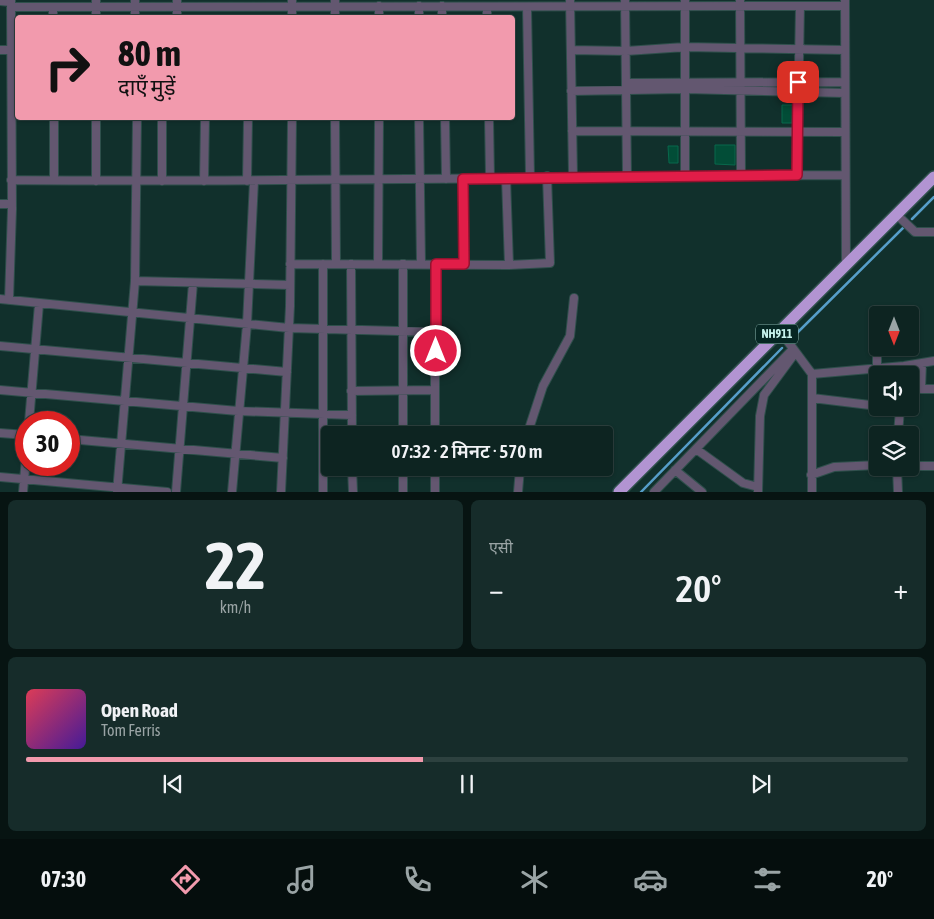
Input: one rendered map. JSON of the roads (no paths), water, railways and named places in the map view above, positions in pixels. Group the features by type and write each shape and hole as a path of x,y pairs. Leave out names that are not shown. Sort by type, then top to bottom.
{"highway":[{"name":"NH911","path":"620,492 934,177"}],"street":[{"path":"0,1 53,7 68,3 335,3 442,6 453,3 845,3 846,266"},
{"path":"10,300 12,204 11,3"},
{"path":"570,3 573,176"},
{"path":"685,3 685,175"},
{"path":"740,3 742,175"},
{"path":"528,4 530,177"},
{"path":"625,4 627,176"},
{"path":"797,4 797,175"},
{"path":"442,6 442,15"},
{"path":"53,7 54,15"},
{"path":"571,50 626,51 685,47 740,47 845,50"},
{"path":"0,50 11,50"},
{"path":"798,87 845,82"},
{"path":"571,91 626,86 741,86 798,87 845,93"},
{"path":"54,120 54,180"},
{"path":"96,120 96,180"},
{"path":"118,489 135,280 136,120"},
{"path":"162,120 162,181"},
{"path":"204,181 205,120"},
{"path":"232,492 249,284 251,181 248,120"},
{"path":"281,492 288,372 292,120"},
{"path":"335,120 336,264"},
{"path":"378,264 379,120"},
{"path":"419,120 420,264"},
{"path":"445,120 446,179"},
{"path":"489,120 490,178"},
{"path":"572,131 845,132"},
{"path":"12,180 336,181 547,176 845,175"},
{"path":"290,264 509,265 550,263 547,176"},
{"path":"506,178 509,265"},
{"path":"463,179 464,264"},
{"path":"0,204 12,204"},
{"path":"896,215 915,232 934,232"},
{"path":"322,492 323,264"},
{"path":"351,264 352,426"},
{"path":"403,264 403,426"},
{"path":"436,264 436,426"},
{"path":"135,280 290,285"},
{"path":"176,492 193,282"},
{"path":"530,426 543,386 570,336 574,298"},
{"path":"0,299 133,314 289,328 436,332"},
{"path":"30,411 39,304"},
{"path":"780,331 812,374 812,492"},
{"path":"0,346 129,356 243,369 288,372"},
{"path":"654,492 794,351"},
{"path":"696,449 743,483 758,489 760,416 764,395 794,351"},
{"path":"904,366 934,361"},
{"path":"922,363 921,389 934,389"},
{"path":"812,374 869,370"},
{"path":"0,390 238,410 352,415"},
{"path":"351,391 436,390"},
{"path":"812,398 869,405"},
{"path":"0,433 15,434"},
{"path":"80,440 283,458"},
{"path":"811,475 834,467 869,465"},
{"path":"919,466 934,466"},
{"path":"676,470 702,492"},
{"path":"23,492 24,476"},
{"path":"352,476 353,492"},
{"path":"403,476 403,492"},
{"path":"436,476 436,492"},
{"path":"518,492 519,476"},
{"path":"897,476 898,492"},
{"path":"0,477 167,492"}],"waterway":[{"path":"912,219 934,197"},
{"path":"797,333 905,226"},
{"path":"641,492 782,348"}]}
